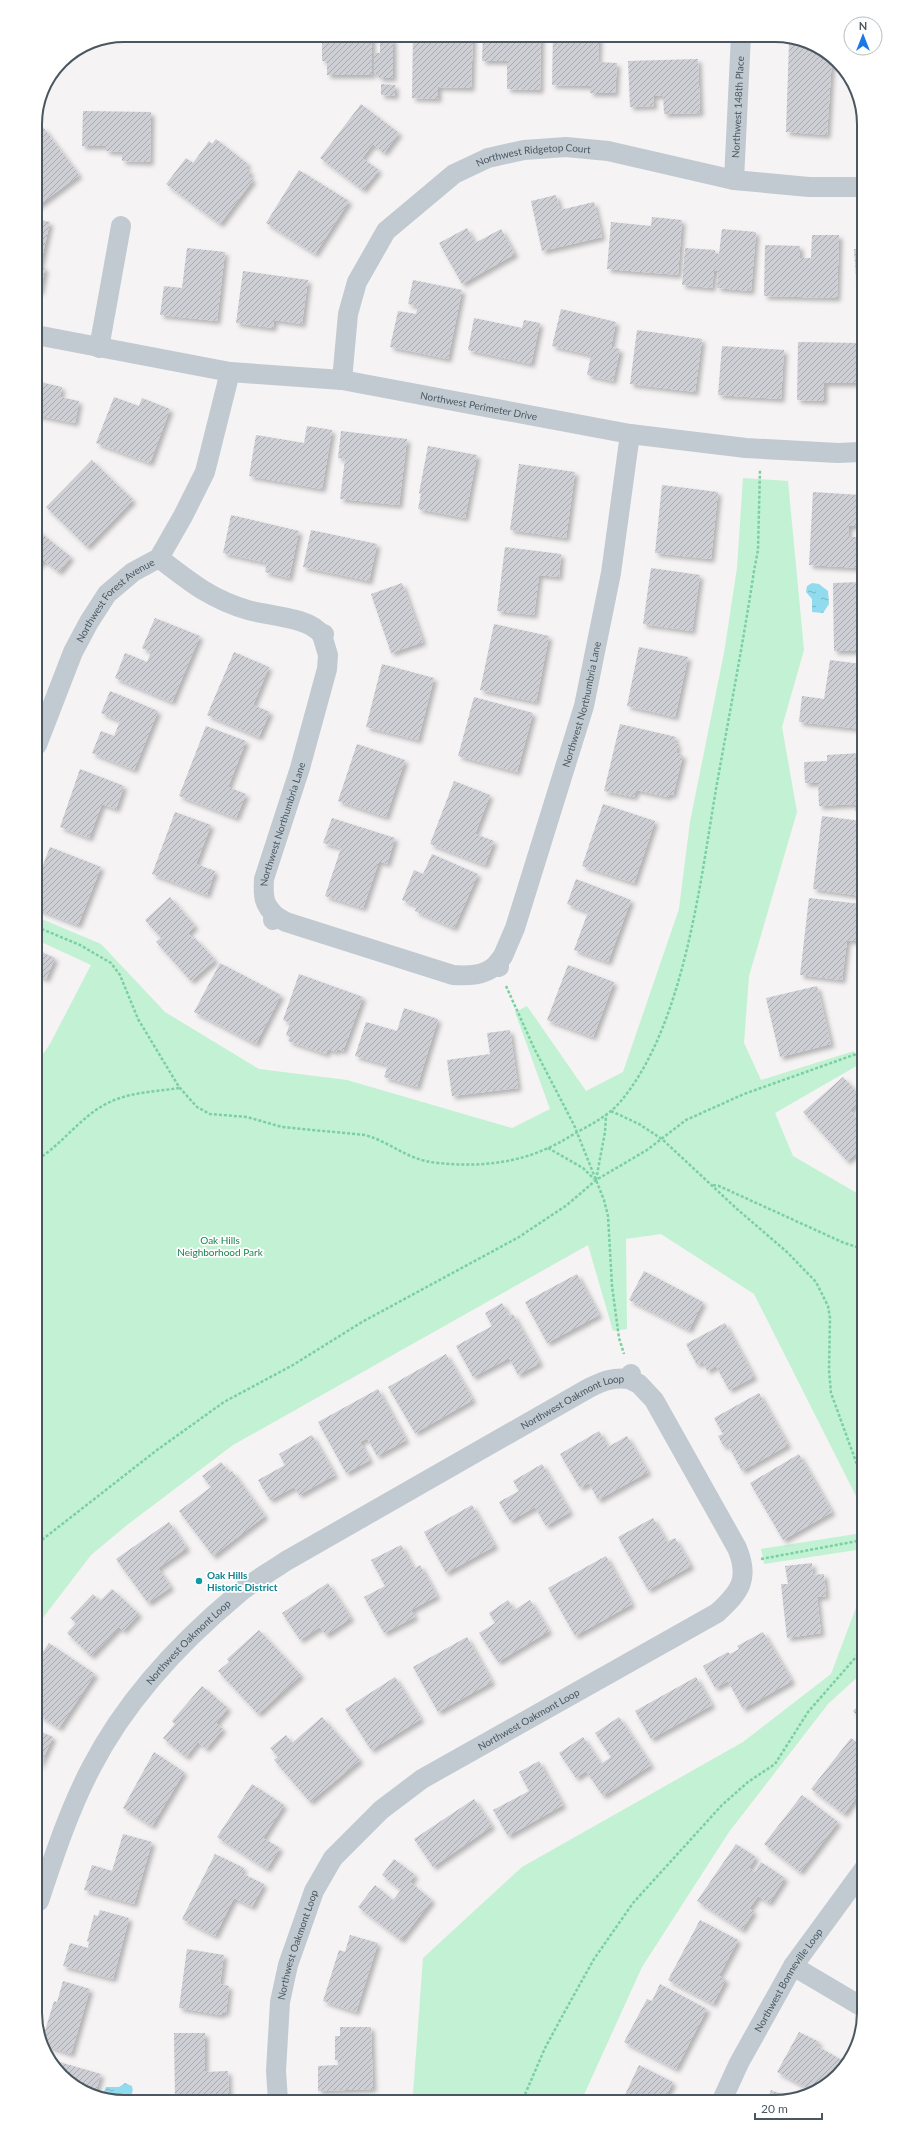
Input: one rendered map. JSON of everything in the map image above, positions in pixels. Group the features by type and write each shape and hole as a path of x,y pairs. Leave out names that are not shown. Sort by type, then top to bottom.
{"street":[{"name":"Northwest 148th Place","path":"734,180 742,42"},
{"name":"Northwest Ridgetop Court","path":"342,380 348,314 357,282 386,231 454,174 488,158 524,150 566,147 608,151 734,180 809,187 857,187"},
{"path":"99,348 121,226"},
{"name":"Northwest Perimeter Drive","path":"42,336 230,372 342,380 630,434 746,448 838,453 857,452"},
{"name":"Northwest Forest Avenue","path":"42,732 73,652 89,622 108,594 132,572 159,558 205,472 230,372"},
{"name":"Northwest Northumbria Lane","path":"159,558 203,592 224,602 249,611 308,624 323,635 328,654 327,669 300,768 264,879 263,896 267,906 275,918 453,975 470,976 486,972 498,966 515,928 584,706 611,573 630,434"},
{"name":"Northwest Oakmont Loop","path":"42,1892 60,1840 90,1769 114,1728 143,1688 177,1650 239,1593 305,1550 589,1388 616,1377 630,1376 654,1400 743,1563 742,1581 730,1601 716,1613 422,1779 381,1810 333,1858 314,1891 288,1965 280,2002 276,2071 278,2095"},
{"name":"Northwest Bonneville Loop","path":"724,2095 739,2064 793,1966 857,1879"},
{"path":"793,1966 857,2004"}],"path":[{"path":"498,966 517,1013 574,1125 607,1209 612,1286 619,1338 630,1376"},
{"path":"42,1540 157,1450 224,1402 293,1365 362,1322 519,1237 567,1205 596,1180 662,1139 686,1120 716,1105 857,1054"},
{"path":"42,1156 53,1149 103,1105 131,1095 179,1088"},
{"path":"611,1111 640,1124 662,1139 805,1269 823,1294 828,1306 830,1318 829,1370 832,1393 857,1464"},
{"path":"596,1180 605,1132 606,1115"},
{"path":"548,1148 583,1168 596,1180"},
{"path":"712,1185 726,1189 770,1211 857,1247"},
{"path":"743,1563 857,1541"},
{"path":"526,2095 552,2036 594,1959 614,1928 657,1875 722,1805 748,1782 775,1764 808,1712 857,1656"}],"green space":[{"name":"Oak Hills Neighborhood Park","path":"743,478 788,481 804,650 782,727 797,812 749,976 744,1043 761,1080 854,1051 857,1058 857,1066 775,1113 793,1156 857,1193 857,1498 754,1294 661,1234 626,1239 627,1329 613,1331 588,1245 233,1445 127,1525 91,1555 42,1619 42,1056 50,1044 91,965 42,942 42,919 101,944 165,1012 259,1069 347,1080 512,1128 550,1109 515,1012 527,1006 586,1091 623,1072 679,909 690,822 724,653 737,568"},
{"name":"Oak Hills Neighborhood Park","path":"857,1534 857,1550 764,1564 761,1549"},
{"path":"857,1605 857,1677 828,1704 729,1832 642,1967 584,2095 413,2094 423,1958 522,1867 743,1742 831,1674"}],"water":[{"path":"812,583 819,584 828,591 829,604 823,613 812,612 812,599 806,592 807,586"},
{"path":"125,2083 132,2086 133,2090 131,2095 118,2095 104,2092 106,2087 119,2087"}],"building":[{"path":"322,42 372,42 372,75 327,75 327,61 322,61"},
{"path":"380,42 393,42 393,78 379,78 379,74 374,74 374,53 380,53"},
{"path":"413,42 473,42 471,88 438,87 438,99 412,98"},
{"path":"483,42 541,42 540,90 507,89 507,61 482,61"},
{"path":"553,42 599,42 598,62 617,63 615,93 590,93 590,86 552,85"},
{"path":"789,44 807,48 832,65 827,135 786,132"},
{"path":"698,59 700,113 664,114 663,95 653,96 654,106 630,107 628,61"},
{"path":"381,84 395,85 395,96 381,95"},
{"path":"361,104 399,133 384,153 373,144 362,158 379,170 363,190 320,158"},
{"path":"83,111 151,112 150,162 122,161 122,152 106,151 106,146 82,146"},
{"path":"43,127 79,175 42,203"},
{"path":"216,139 248,164 245,168 251,172 248,175 253,180 220,224 166,184 186,158 193,163 209,141 212,144"},
{"path":"299,170 349,201 315,254 266,223"},
{"path":"556,195 560,210 594,202 602,237 542,251 531,201"},
{"path":"652,217 682,220 678,275 607,269 611,222 651,226"},
{"path":"42,220 50,222 42,257"},
{"path":"467,228 475,243 501,229 515,254 462,284 439,243"},
{"path":"722,229 756,232 751,291 717,288 718,271 714,271 712,288 682,285 685,248 715,250 715,254 719,254"},
{"path":"812,235 839,235 837,298 764,296 765,245 800,246 800,258 811,258"},
{"path":"187,248 225,252 217,321 160,315 164,286 182,288"},
{"path":"854,249 857,249 857,291"},
{"path":"42,267 45,268 42,282"},
{"path":"243,271 308,280 302,324 274,320 273,328 236,323"},
{"path":"413,280 462,290 448,359 390,347 398,311 416,314 418,306 408,304"},
{"path":"561,309 616,322 611,347 620,349 613,381 587,375 591,355 552,346"},
{"path":"474,318 522,328 524,320 540,323 531,364 468,350"},
{"path":"637,330 702,339 695,392 630,384"},
{"path":"798,342 857,343 857,383 824,383 824,401 797,400"},
{"path":"722,346 784,350 781,399 718,395"},
{"path":"42,382 62,387 60,397 79,401 75,423 42,416"},
{"path":"114,397 139,406 142,398 170,409 150,463 96,443"},
{"path":"307,426 332,430 322,489 249,476 256,435 304,443"},
{"path":"341,431 407,439 399,505 340,499 345,459 338,458"},
{"path":"428,446 477,455 465,518 418,509 421,494 419,493"},
{"path":"92,460 133,500 87,547 46,507"},
{"path":"519,464 575,472 566,538 510,530"},
{"path":"662,485 718,492 711,559 655,553"},
{"path":"813,492 857,495 857,526 849,526 848,537 857,537 857,568 809,565"},
{"path":"231,515 299,531 289,578 265,572 267,563 223,553"},
{"path":"311,530 377,544 369,581 303,567"},
{"path":"42,534 71,557 59,572 43,560 42,561"},
{"path":"505,547 561,554 559,577 539,575 534,615 497,611"},
{"path":"651,568 700,575 692,631 643,624"},
{"path":"857,582 857,651 834,651 833,583"},
{"path":"402,583 423,642 391,653 371,594"},
{"path":"155,618 200,636 172,702 115,678 125,653 147,662 151,652 142,648"},
{"path":"494,624 549,636 536,702 480,690"},
{"path":"639,647 688,657 675,717 627,706"},
{"path":"234,652 269,667 253,705 270,712 259,737 207,715"},
{"path":"830,660 857,663 857,729 799,722 802,696 824,699"},
{"path":"382,664 434,678 418,740 366,727"},
{"path":"110,691 158,711 134,770 92,753 101,731 114,736 120,721 101,713"},
{"path":"474,697 533,713 517,772 458,756"},
{"path":"620,724 676,737 674,743 678,744 676,753 683,755 673,795 669,794 668,797 636,790 634,797 604,791"},
{"path":"206,726 246,741 228,787 246,794 236,818 179,796"},
{"path":"357,744 405,760 386,817 338,801"},
{"path":"857,753 857,811 855,811 855,804 819,806 818,783 805,783 804,762 827,761 827,755"},
{"path":"80,769 124,786 116,809 102,804 89,838 60,827"},
{"path":"454,781 490,795 475,834 494,841 485,865 430,844"},
{"path":"603,804 655,821 634,883 582,866"},
{"path":"175,812 211,825 196,864 215,871 207,895 152,874"},
{"path":"822,816 857,820 857,895 813,889"},
{"path":"332,818 395,838 387,864 379,861 363,908 325,896 341,848 323,843"},
{"path":"50,847 101,867 78,925 42,911 42,867"},
{"path":"432,854 478,874 454,928 415,911 417,906 402,900 414,870 423,874"},
{"path":"576,879 631,900 608,962 574,950 588,912 567,904"},
{"path":"170,897 195,926 188,933 194,940 195,938 215,960 191,981 156,942 161,938 145,920"},
{"path":"809,898 857,904 857,941 847,940 842,980 800,975"},
{"path":"42,952 55,958 46,979 42,977"},
{"path":"220,963 281,995 256,1044 194,1012"},
{"path":"568,965 614,982 593,1037 547,1020"},
{"path":"299,974 363,997 343,1051 337,1049 336,1052 328,1049 326,1054 288,1041 290,1037 286,1035 290,1023 283,1020"},
{"path":"817,986 831,1044 780,1057 766,998"},
{"path":"404,1008 438,1019 417,1087 384,1077 388,1065 355,1056 366,1022 397,1031"},
{"path":"510,1030 518,1088 452,1096 447,1060 490,1054 487,1033"},
{"path":"843,1077 857,1092 857,1103 850,1110 857,1118 857,1152 847,1161 803,1112"},
{"path":"644,1271 703,1302 689,1330 629,1300"},
{"path":"577,1274 599,1315 547,1343 525,1302"},
{"path":"502,1303 509,1316 513,1314 540,1363 518,1375 509,1358 473,1377 456,1346 492,1326 485,1313"},
{"path":"725,1323 754,1377 729,1390 716,1366 707,1371 703,1362 697,1365 686,1344"},
{"path":"446,1354 473,1400 415,1433 388,1387"},
{"path":"378,1389 406,1440 377,1456 367,1438 360,1442 370,1460 346,1473 318,1422"},
{"path":"759,1393 788,1445 742,1471 728,1445 724,1447 718,1436 723,1434 714,1418"},
{"path":"599,1431 608,1447 627,1436 648,1472 598,1500 589,1483 580,1488 560,1454"},
{"path":"312,1435 335,1475 299,1495 294,1487 270,1500 258,1480 285,1465 279,1454"},
{"path":"799,1454 832,1512 783,1540 750,1483"},
{"path":"221,1462 230,1473 232,1471 265,1516 213,1556 179,1511 211,1487 202,1476"},
{"path":"542,1464 570,1512 546,1526 535,1507 510,1521 499,1502 519,1491 513,1481"},
{"path":"472,1505 495,1546 446,1573 424,1532"},
{"path":"653,1518 667,1542 675,1538 691,1566 648,1590 618,1537"},
{"path":"169,1522 187,1548 158,1568 171,1587 148,1603 116,1559"},
{"path":"401,1545 414,1569 420,1565 437,1596 411,1610 415,1617 384,1633 364,1597 385,1586 371,1560"},
{"path":"606,1556 632,1604 575,1636 548,1588"},
{"path":"812,1563 813,1575 824,1574 826,1596 817,1597 821,1633 787,1638 781,1584 788,1584 785,1566"},
{"path":"328,1583 351,1618 326,1635 320,1627 300,1640 282,1613"},
{"path":"112,1589 139,1614 123,1631 119,1627 91,1656 67,1633 76,1623 70,1618 93,1594 100,1601"},
{"path":"508,1600 514,1610 530,1600 549,1631 498,1662 479,1633 495,1623 489,1613"},
{"path":"259,1630 301,1675 258,1714 218,1671 229,1662 227,1659"},
{"path":"763,1632 792,1681 743,1709 728,1681 715,1688 703,1666 728,1652 730,1654 739,1649 737,1646"},
{"path":"467,1637 492,1682 438,1712 413,1667"},
{"path":"49,1643 95,1674 59,1728 42,1717 42,1654"},
{"path":"395,1677 421,1719 371,1750 345,1709"},
{"path":"696,1677 712,1705 651,1739 635,1711"},
{"path":"202,1686 228,1708 216,1723 223,1729 206,1749 198,1742 186,1757 163,1738 175,1724 172,1721"},
{"path":"857,1707 857,1716 853,1711"},
{"path":"322,1717 360,1760 310,1802 274,1760 278,1757 270,1748 286,1735 292,1743"},
{"path":"619,1717 651,1765 603,1796 586,1771 576,1778 559,1753 583,1737 601,1764 611,1757 595,1733"},
{"path":"42,1732 53,1737 42,1761"},
{"path":"851,1738 857,1742 857,1796 844,1814 811,1789"},
{"path":"154,1752 184,1772 152,1826 123,1808"},
{"path":"539,1761 563,1805 508,1836 493,1810 529,1791 519,1772"},
{"path":"252,1784 284,1805 263,1838 280,1848 267,1869 217,1837"},
{"path":"802,1795 838,1822 800,1872 764,1844"},
{"path":"474,1799 492,1826 433,1867 414,1839"},
{"path":"123,1834 152,1842 134,1904 84,1890 92,1865 112,1871"},
{"path":"736,1844 756,1857 749,1868 755,1872 761,1862 785,1878 769,1903 758,1896 749,1909 754,1911 742,1930 697,1901"},
{"path":"215,1854 244,1868 241,1873 264,1884 252,1907 234,1898 215,1936 182,1919"},
{"path":"394,1859 415,1875 410,1882 432,1900 401,1940 358,1907 375,1885 393,1900 401,1890 382,1875"},
{"path":"100,1910 129,1918 113,1979 63,1966 70,1943 88,1948 89,1942 87,1941 94,1915 98,1916"},
{"path":"700,1920 738,1940 719,1976 726,1979 713,2004 668,1980"},
{"path":"350,1935 378,1943 356,2012 323,2001 339,1950 345,1952"},
{"path":"187,1949 224,1955 220,1984 229,1986 226,2013 222,2012 221,2015 179,2008"},
{"path":"63,1981 90,1989 71,2054 49,2047 46,2040 45,2032 54,2001 57,2002"},
{"path":"660,1984 707,2009 676,2069 624,2042 647,1999 652,2001"},
{"path":"340,2027 371,2027 373,2089 318,2091 318,2066 338,2065 338,2060 335,2060 335,2036 340,2036"},
{"path":"799,2032 819,2042 817,2046 842,2060 825,2078 808,2088 777,2072"},
{"path":"174,2033 205,2033 205,2072 228,2071 229,2095 175,2095"},
{"path":"58,2062 101,2074 96,2090 74,2078"},
{"path":"639,2065 673,2082 666,2095 625,2095"},
{"path":"771,2090 782,2094 776,2095 769,2095"}],"place":[{"name":"Oak Hills Historic District","path":"199,1581"}]}
